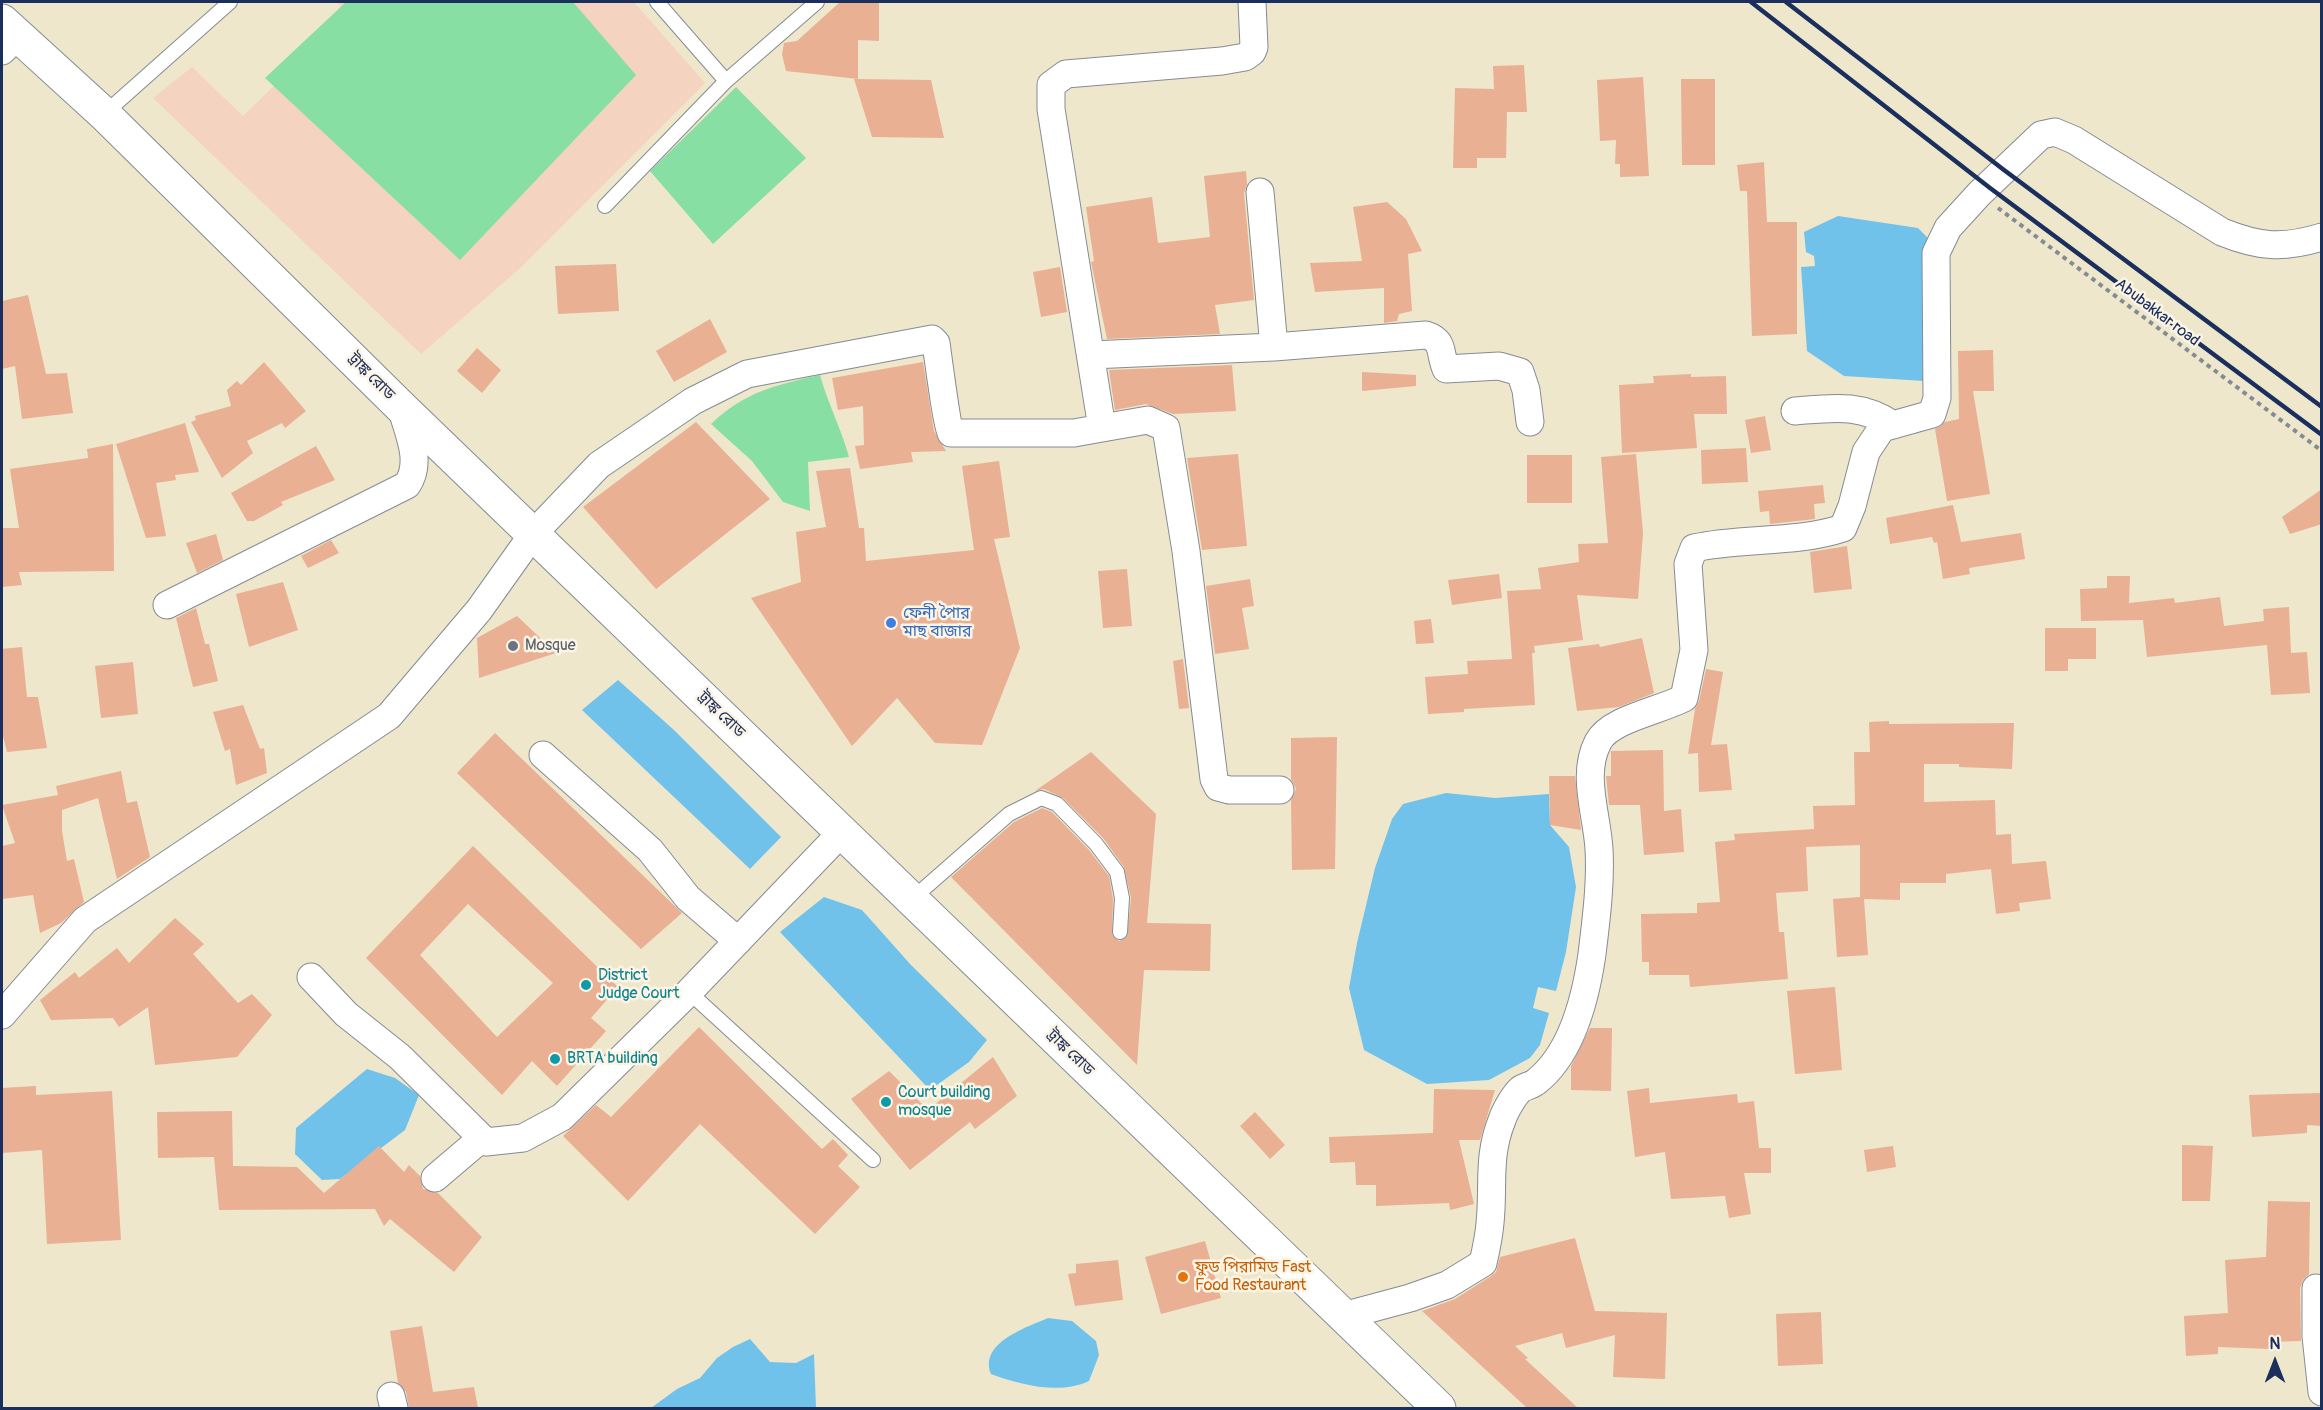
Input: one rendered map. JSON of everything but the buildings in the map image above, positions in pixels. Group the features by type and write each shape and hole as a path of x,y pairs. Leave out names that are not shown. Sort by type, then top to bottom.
{"main road":[{"name":"ট্রাঙ্ক রোড","path":"7,36 104,114 401,407 1439,1408"}],"street":[{"path":"1102,428 1051,109 1051,85 1066,74 1222,61 1245,57 1252,52 1254,47 1252,2"},
{"path":"1343,1316 1437,1288 1484,1263 1490,1222 1490,1173 1502,1118 1519,1090 1537,1081 1562,1050 1578,1019 1592,954 1599,850 1589,770 1597,744 1605,731 1615,724 1668,707 1684,698 1694,650 1688,564 1695,549 1714,544 1820,536 1843,528 1852,506 1866,452 1882,428 1932,414 1937,398 1936,253 1948,228 1979,194 2042,135 2055,132 2074,140 2222,232 2249,243 2278,246 2322,237"},
{"path":"1260,192 1274,347"},
{"path":"1091,356 1274,347 1426,335 1436,338 1441,346 1446,369 1499,366 1520,372 1526,390 1530,422"},
{"path":"2,1015 85,920 389,716 479,610 533,534 599,465 693,400 747,374 923,339 932,339 936,343 947,409 947,427 951,433 1074,433 1148,420 1166,428 1186,551 1214,779 1218,787 1229,790 1280,790"},
{"path":"167,605 407,485 414,474 415,459 401,407"},
{"path":"1795,411 1830,408 1875,412 1893,425"},
{"path":"543,755 650,850 688,898 738,941"},
{"path":"311,977 346,1014 400,1057 486,1142 523,1138 562,1117 689,992 842,832"},
{"path":"435,1178 482,1138"},
{"path":"2316,1288 2316,1336 2322,1392"}],"lane":[{"path":"104,114 230,2"},
{"path":"657,2 726,81"},
{"path":"605,206 726,81 817,2"},
{"path":"911,900 1009,814 1041,798 1057,804 1096,844 1117,872 1122,898 1120,932"},
{"path":"689,992 873,1160"}],"path":[{"name":"Abubakkar road","path":"1979,194 2322,451"}],"shaded area":[{"path":"337,2 634,2 705,83 517,271 421,354 153,98 192,67 243,116 347,15"}],"green space":[{"path":"346,2 573,2 636,75 460,260 265,78"},
{"path":"736,87 806,158 713,244 650,171"},
{"path":"820,375 849,457 808,462 810,511 783,502 752,461 711,424 737,404 762,391"}],"water":[{"path":"1838,216 1918,228 1932,242 1924,381 1844,376 1807,351 1801,267 1815,266 1814,256 1806,252 1804,232"},
{"path":"618,680 674,730 781,837 750,869 582,710"},
{"path":"1446,793 1495,798 1549,794 1550,825 1569,847 1576,887 1566,952 1556,991 1538,987 1533,1008 1549,1013 1540,1045 1530,1058 1489,1080 1427,1084 1364,1050 1349,988 1375,868 1392,819 1403,804"},
{"path":"824,897 862,910 911,965 987,1040 969,1062 930,1090 780,932"},
{"path":"367,1069 395,1078 419,1095 405,1130 340,1179 322,1180 295,1154 296,1128"},
{"path":"1048,1318 1072,1321 1096,1341 1099,1355 1089,1381 1053,1388 1027,1385 991,1374 989,1363 998,1345 1017,1332"},
{"path":"750,1339 770,1362 796,1363 814,1354 816,1408 651,1408 677,1389 700,1378 717,1358"}],"railway":[{"path":"1751,2 1990,188 2322,435"},
{"path":"1786,2 2004,170 2322,407"}],"place":[{"name":"ফেনী পৈার মাছ বাজার","path":"891,623"},
{"name":"Mosque","path":"513,646"},
{"name":"District Judge Court","path":"586,985"},
{"name":"BRTA building","path":"555,1059"},
{"name":"Court building mosque","path":"886,1102"},
{"name":"ফুড পিরামিড Fast Food Restaurant","path":"1183,1277"}]}
